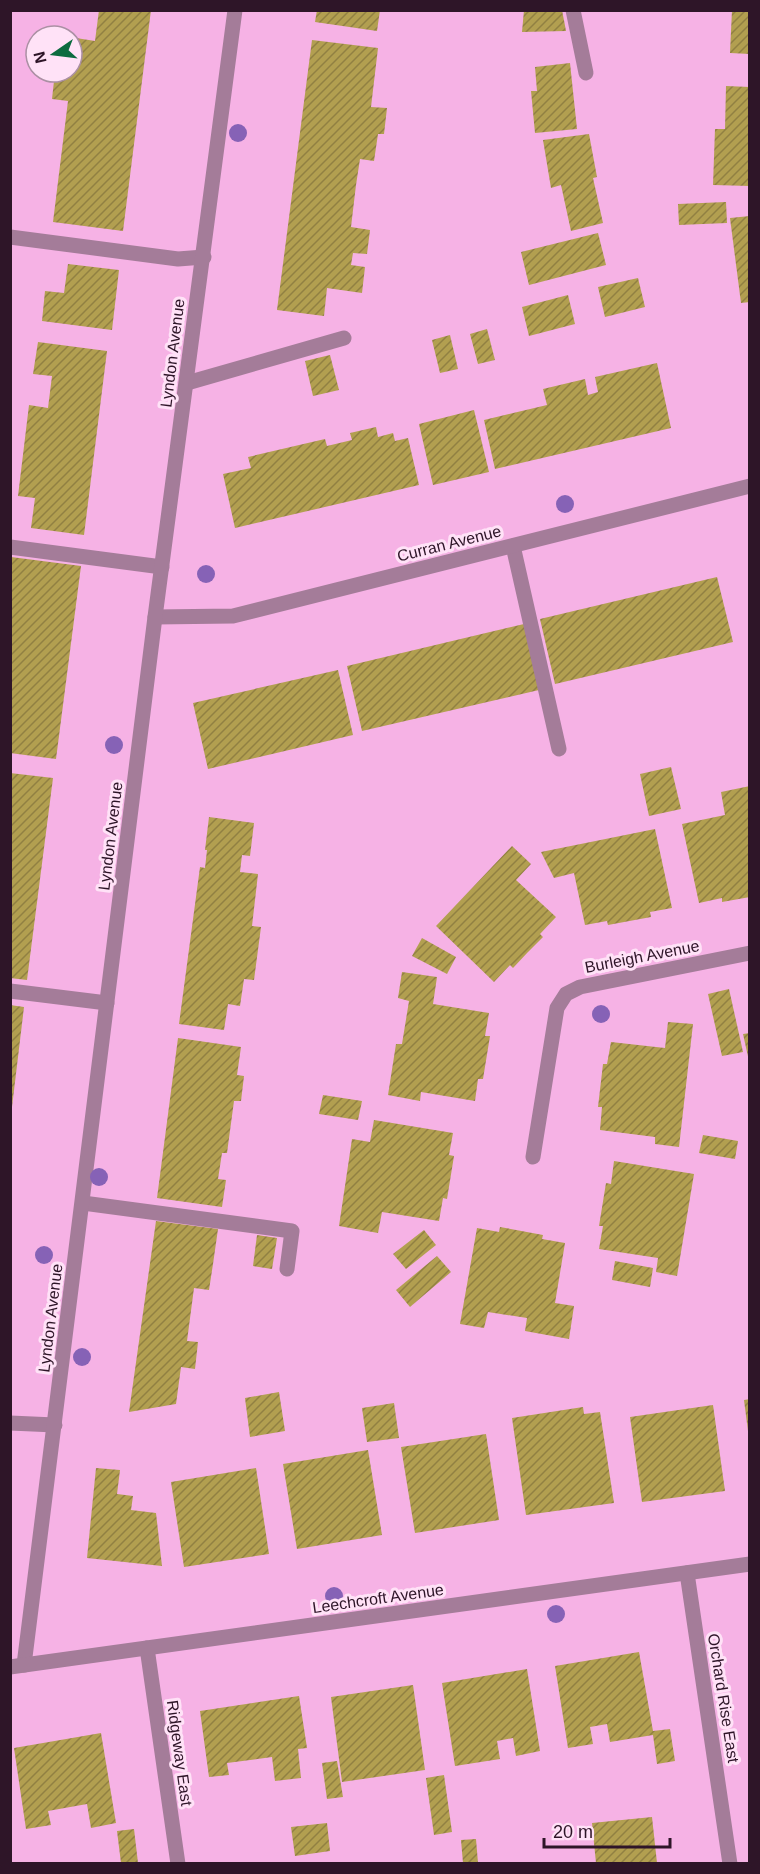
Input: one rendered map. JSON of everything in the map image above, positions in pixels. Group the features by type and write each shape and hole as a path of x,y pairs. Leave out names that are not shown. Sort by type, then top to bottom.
{"street":[{"name":"Lyndon Avenue","path":"17,1666 55,1425 155,617 235,10"},
{"path":"573,10 586,73"},
{"path":"10,237 178,260 204,257"},
{"path":"187,382 344,338"},
{"name":"Curran Avenue","path":"155,617 233,616 750,486"},
{"path":"513,546 559,748"},
{"path":"10,547 162,567"},
{"name":"Burleigh Avenue","path":"533,1157 557,1008 566,994 580,987 750,953"},
{"path":"10,991 107,1003"},
{"path":"83,1203 292,1231 287,1269"},
{"path":"10,1423 55,1425"},
{"name":"Leechcroft Avenue","path":"17,1666 750,1564"},
{"name":"Orchard Rise East","path":"687,1574 730,1863"},
{"name":"Ridgeway East","path":"147,1648 178,1863"}],"building":[{"path":"99,10 151,10 123,231 53,222 68,101 52,99 54,84 84,84 84,39 95,41"},
{"path":"317,10 380,10 377,31 315,22"},
{"path":"524,10 562,10 566,31 522,32"},
{"path":"732,10 750,11 750,54 730,53"},
{"path":"312,40 378,48 371,107 387,108 384,134 378,134 374,161 360,159 356,185 351,227 370,230 367,254 353,253 351,265 365,267 362,293 327,288 324,316 277,310"},
{"path":"570,63 577,129 535,133 531,91 537,91 535,67"},
{"path":"726,86 750,87 750,186 713,185 715,129 725,129"},
{"path":"589,134 597,177 593,178 603,223 571,231 561,185 551,188 543,140"},
{"path":"726,202 727,223 679,225 678,204"},
{"path":"750,216 750,302 741,303 730,218"},
{"path":"598,233 606,265 529,285 521,252"},
{"path":"68,264 119,270 112,330 42,321 45,291 64,293"},
{"path":"638,278 645,307 605,317 598,287"},
{"path":"568,295 575,324 529,336 522,307"},
{"path":"487,329 495,360 478,364 470,334"},
{"path":"450,335 458,369 440,373 432,340"},
{"path":"38,342 107,351 84,535 31,528 35,498 18,496 29,405 48,408 52,376 33,374"},
{"path":"330,355 339,390 313,396 305,361"},
{"path":"657,363 671,428 495,469 484,420 547,405 543,389 585,379 588,395 598,392 595,377"},
{"path":"474,410 489,472 433,485 419,424"},
{"path":"376,427 378,437 393,433 395,441 408,438 419,485 235,528 223,474 251,468 248,457 325,439 327,446 352,440 350,433"},
{"path":"11,557 81,566 56,759 10,753"},
{"path":"717,577 733,642 555,684 540,619"},
{"path":"524,624 539,690 362,731 347,666"},
{"path":"338,670 353,735 208,769 193,703"},
{"path":"671,767 681,809 649,816 640,774"},
{"path":"10,773 53,778 27,980 10,978"},
{"path":"750,786 750,897 722,902 722,898 699,903 682,824 725,815 721,792"},
{"path":"209,817 254,823 250,856 242,855 240,872 258,874 252,926 261,927 254,980 244,979 240,1006 228,1004 224,1030 179,1024 200,867 205,868"},
{"path":"655,829 672,908 650,912 651,917 608,925 607,921 585,925 574,873 554,878 541,852"},
{"path":"512,846 531,864 516,880 556,917 540,934 543,937 513,968 510,965 494,982 436,926"},
{"path":"422,938 456,957 447,974 412,956"},
{"path":"402,972 437,977 433,1004 489,1013 485,1036 490,1036 483,1079 478,1079 475,1101 421,1092 420,1101 388,1095 396,1044 402,1044 409,1001 398,998"},
{"path":"729,989 743,1052 722,1056 708,994"},
{"path":"10,1005 24,1007 12,1107 10,1107"},
{"path":"668,1022 693,1024 679,1147 655,1144 655,1137 600,1130 602,1107 598,1107 603,1064 607,1064 611,1042 665,1048"},
{"path":"750,1033 750,1061 749,1061 743,1034"},
{"path":"178,1038 241,1047 237,1075 244,1076 241,1101 234,1101 227,1153 222,1153 218,1179 226,1180 222,1207 157,1198"},
{"path":"323,1095 362,1101 358,1120 319,1114"},
{"path":"374,1120 453,1133 449,1155 454,1156 447,1199 443,1198 439,1221 382,1212 378,1233 339,1226 352,1139 370,1142"},
{"path":"703,1135 738,1141 735,1159 699,1153"},
{"path":"614,1161 694,1174 677,1276 656,1272 658,1258 599,1249 603,1226 599,1226 606,1183 611,1184"},
{"path":"156,1221 218,1229 209,1290 194,1288 187,1341 198,1342 195,1369 181,1367 176,1404 129,1412"},
{"path":"500,1227 543,1235 542,1239 565,1243 555,1303 574,1306 569,1339 525,1331 527,1318 488,1312 484,1328 460,1324 477,1228 499,1232"},
{"path":"424,1230 436,1245 406,1269 393,1254"},
{"path":"257,1235 277,1238 272,1269 253,1266"},
{"path":"437,1256 451,1272 410,1307 396,1290"},
{"path":"615,1261 653,1268 650,1287 612,1280"},
{"path":"279,1392 285,1431 250,1437 245,1398"},
{"path":"750,1399 750,1431 748,1431 744,1400"},
{"path":"394,1403 399,1438 367,1442 362,1408"},
{"path":"713,1405 725,1491 642,1502 630,1417"},
{"path":"583,1407 584,1414 600,1412 614,1503 526,1515 512,1418"},
{"path":"486,1434 499,1520 415,1533 401,1447"},
{"path":"368,1450 382,1535 297,1549 283,1464"},
{"path":"96,1468 120,1470 117,1494 133,1496 131,1510 156,1513 162,1566 87,1558"},
{"path":"256,1468 269,1554 184,1567 171,1482"},
{"path":"639,1652 653,1731 670,1729 675,1761 657,1764 653,1735 610,1742 607,1724 590,1727 593,1744 568,1748 555,1666"},
{"path":"527,1669 540,1751 516,1756 513,1738 497,1741 500,1759 455,1766 442,1683"},
{"path":"413,1685 425,1770 342,1782 331,1697"},
{"path":"299,1696 307,1748 298,1749 301,1778 275,1781 272,1757 227,1763 229,1775 209,1777 200,1711"},
{"path":"101,1733 116,1823 91,1828 87,1804 48,1811 51,1825 26,1829 14,1748"},
{"path":"337,1761 343,1797 327,1799 322,1763"},
{"path":"444,1775 452,1832 434,1835 426,1778"},
{"path":"652,1817 657,1863 596,1863 592,1823"},
{"path":"327,1823 330,1851 295,1856 291,1827"},
{"path":"134,1829 138,1863 121,1863 117,1831"},
{"path":"476,1839 478,1863 463,1863 461,1840"}]}
